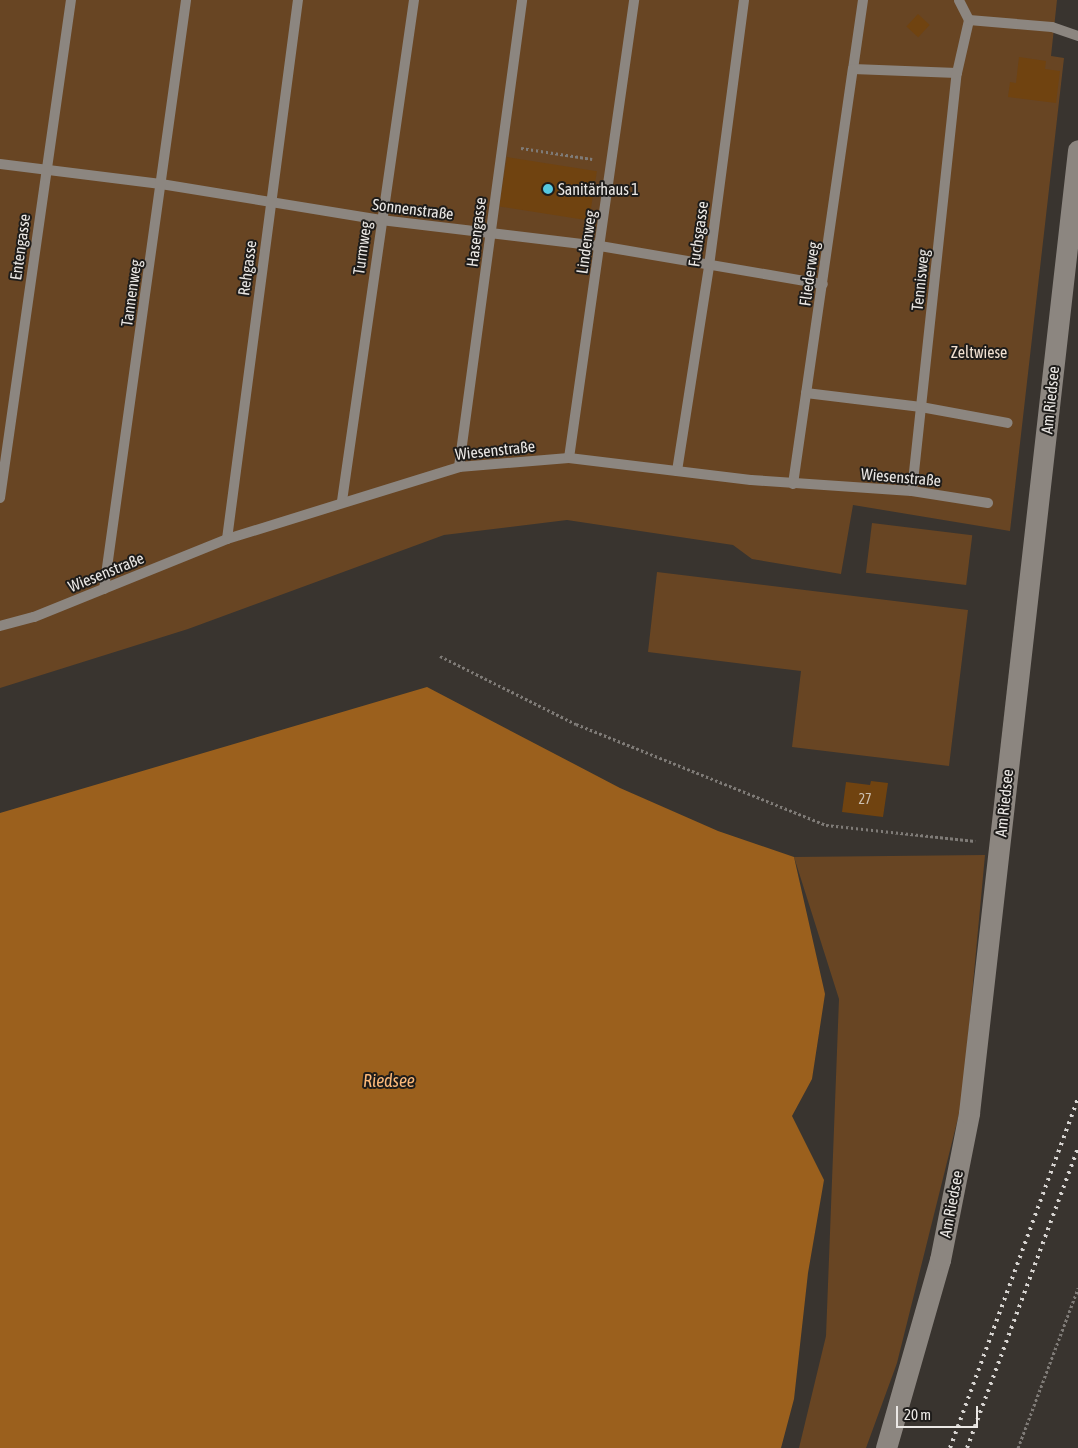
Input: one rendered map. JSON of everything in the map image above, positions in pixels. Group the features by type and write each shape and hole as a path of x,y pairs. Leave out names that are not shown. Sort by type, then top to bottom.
{"street":[{"name":"Am Riedsee","path":"886,1448 940,1260 969,1113 1078,150"}],"lane":[{"name":"Entengasse","path":"0,498 71,0"},
{"name":"Tannenweg","path":"104,589 186,0"},
{"name":"Rehgasse","path":"227,540 298,0"},
{"name":"Turmweg","path":"342,501 414,0"},
{"name":"Hasengasse","path":"459,467 492,234 501,145 522,0"},
{"name":"Lindenweg","path":"569,458 634,0"},
{"name":"Fuchsgasse","path":"677,471 709,266 744,0"},
{"name":"Fliederweg","path":"793,484 863,0"},
{"path":"959,0 969,20 1052,27 1078,36"},
{"name":"Tennisweg","path":"912,491 957,73 969,20"},
{"path":"853,69 957,73"},
{"name":"Sonnenstraße","path":"0,164 161,184 381,220 600,246 823,284"},
{"path":"806,393 921,407 1008,424"},
{"name":"Wiesenstraße","path":"0,626 34,617 227,540 342,501 459,467 569,458 793,484 912,491 988,503"}],"path":[{"path":"501,145 612,162"},
{"path":"440,656 576,724 826,825 999,844"},
{"path":"1018,1448 1078,1288"}],"green space":[{"name":"Zeltwiese","path":"0,0 1057,0 1051,56 1064,58 1010,531 853,505 841,574 752,559 733,545 567,520 444,535 188,629 0,688"},
{"path":"872,523 972,535 966,585 866,573"},
{"path":"657,572 968,610 949,766 792,747 801,671 648,652"},
{"path":"985,855 962,1102 897,1363 866,1448 799,1448 826,1336 839,999 794,857"}],"water":[{"name":"Riedsee","path":"427,687 620,788 718,831 794,857 825,994 812,1079 792,1116 824,1180 808,1273 794,1399 781,1448 0,1448 0,813"}],"building":[{"path":"918,14 930,25 918,37 906,26"},
{"path":"1019,57 1046,61 1045,69 1060,71 1056,103 1008,97 1010,82 1016,83"},
{"name":"Sanitärhaus 1","path":"507,157 597,171 589,221 499,206"},
{"path":"871,781 888,783 883,817 842,812 846,782 870,785"}],"railway":[{"path":"950,1448 1078,1099"},
{"path":"967,1448 1078,1148"}],"place":[{"name":"Sanitärhaus 1","path":"548,189"}]}
